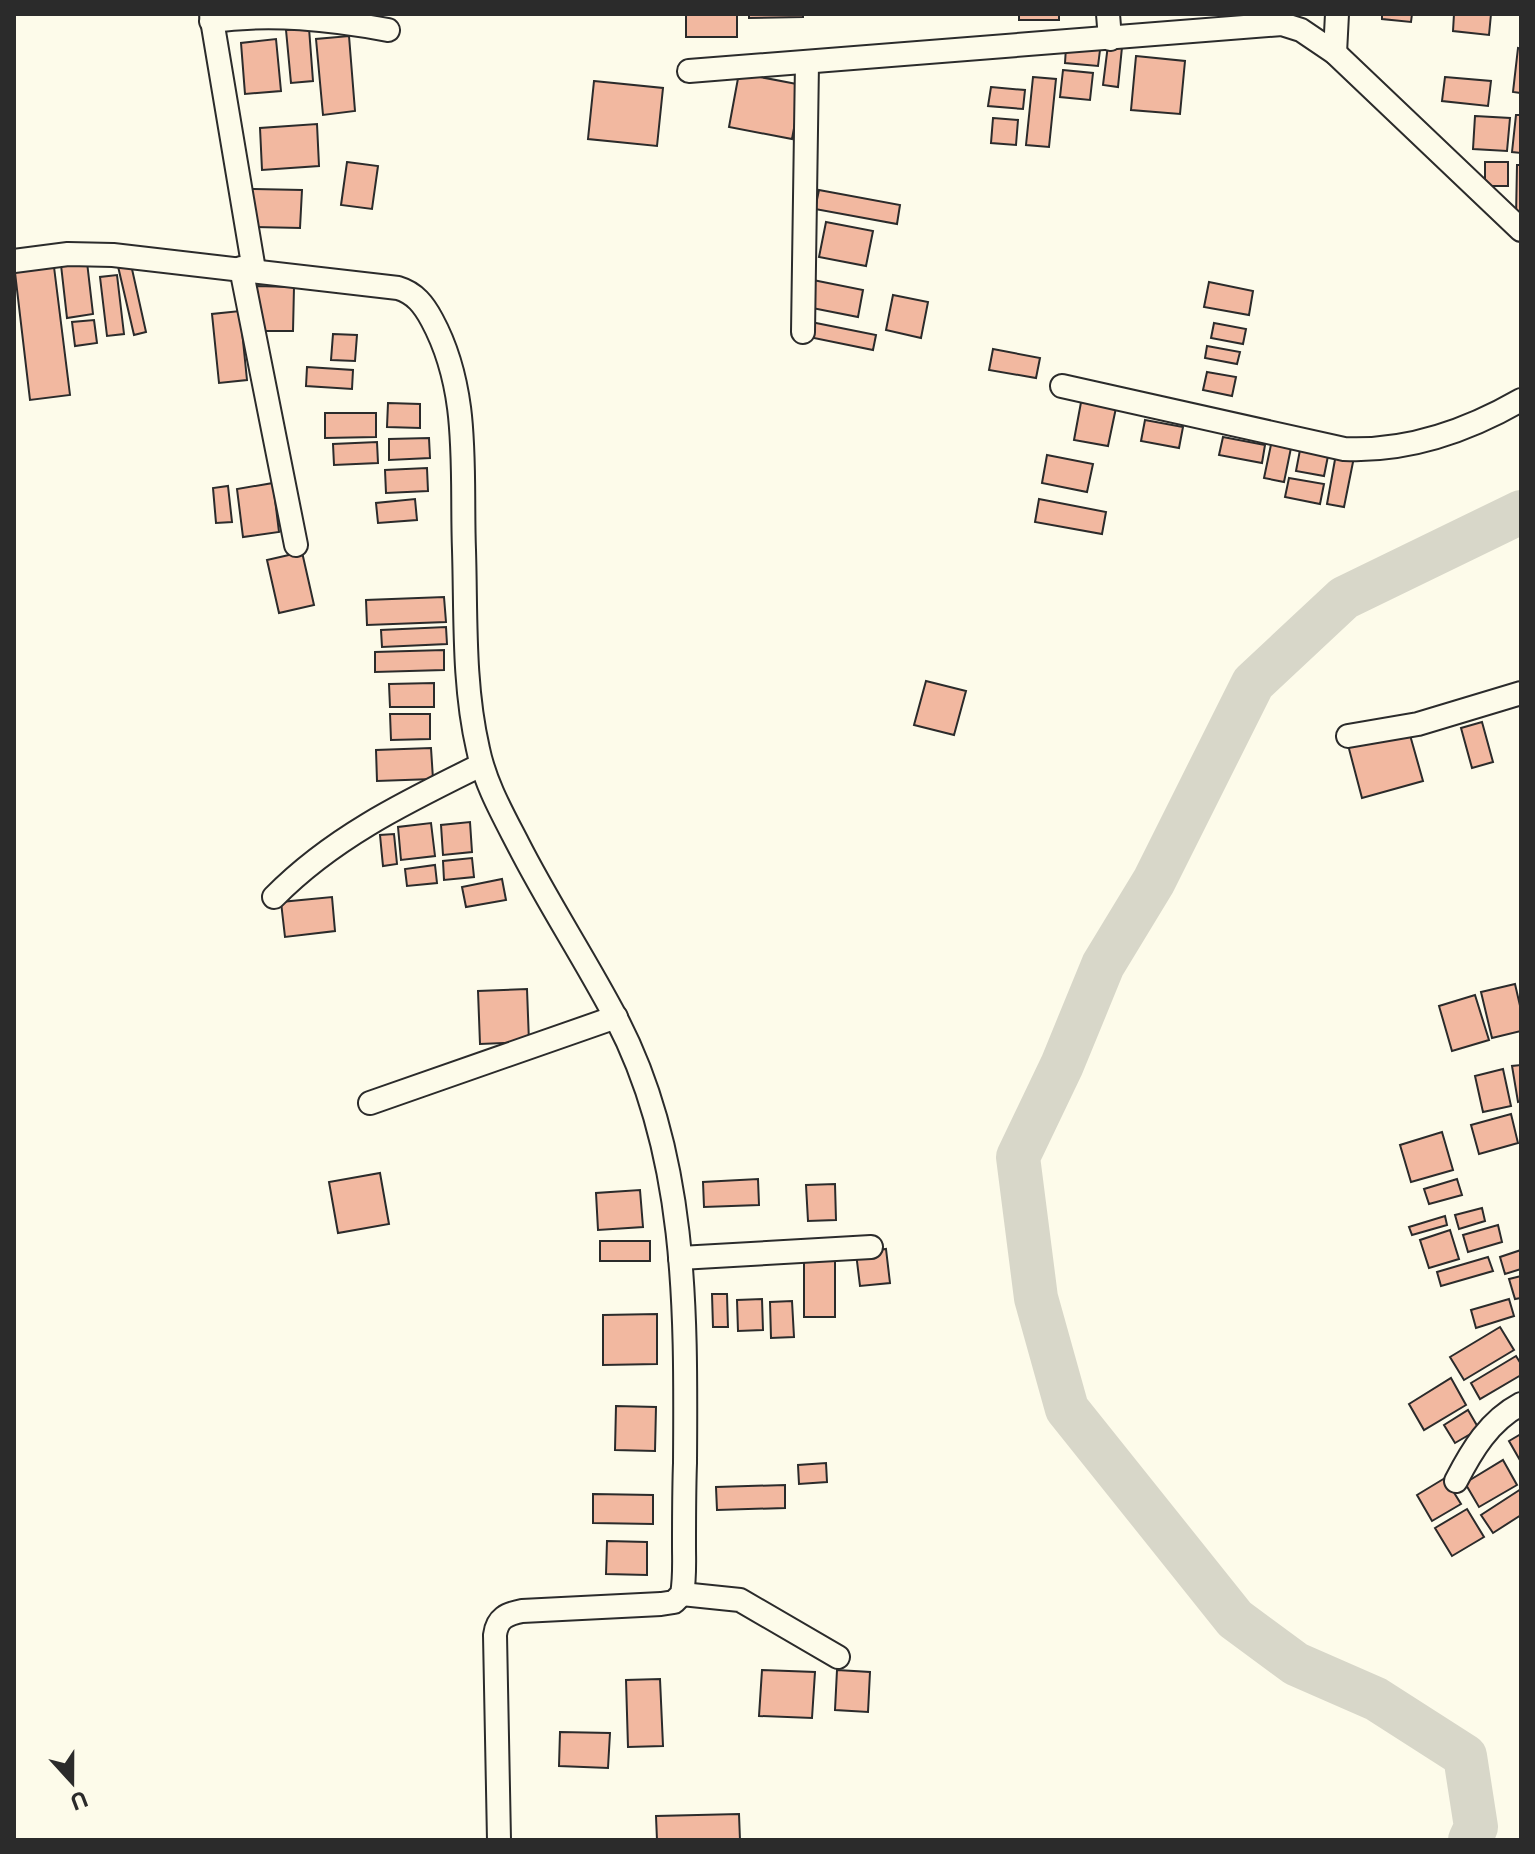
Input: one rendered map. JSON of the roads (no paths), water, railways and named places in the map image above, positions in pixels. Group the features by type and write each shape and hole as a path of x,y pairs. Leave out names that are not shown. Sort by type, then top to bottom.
{"street":[{"path":"1108,14 1110,39"},
{"path":"1335,53 1337,14"},
{"path":"296,545 248,269 211,17 312,18 388,30"},
{"path":"689,71 1282,24 1301,30 1335,53 1521,230"},
{"path":"803,332 807,63"},
{"path":"14,261 68,254 113,255 405,290 422,304 443,343 453,371 463,447 469,699 481,765 501,812 550,906 616,1017 637,1062 658,1122 673,1194 686,1324 682,1594 674,1602 661,1604 522,1611 509,1614 498,1622 495,1635 499,1840"},
{"path":"1062,386 1344,449 1373,450 1411,445 1441,436 1521,400"},
{"path":"1348,736 1418,724 1521,693"},
{"path":"274,897 306,865 355,831 481,765"},
{"path":"370,1103 616,1017"},
{"path":"680,1258 871,1247"},
{"path":"1456,1481 1473,1447 1503,1415 1521,1404"},
{"path":"682,1594 728,1596 740,1600 838,1657"}],"waterway":[{"path":"1470,1840 1476,1827 1465,1756 1376,1699 1296,1664 1235,1619 1067,1409 1036,1298 1018,1157 1062,1065 1103,965 1154,881 1253,683 1344,598 1521,512"}]}
